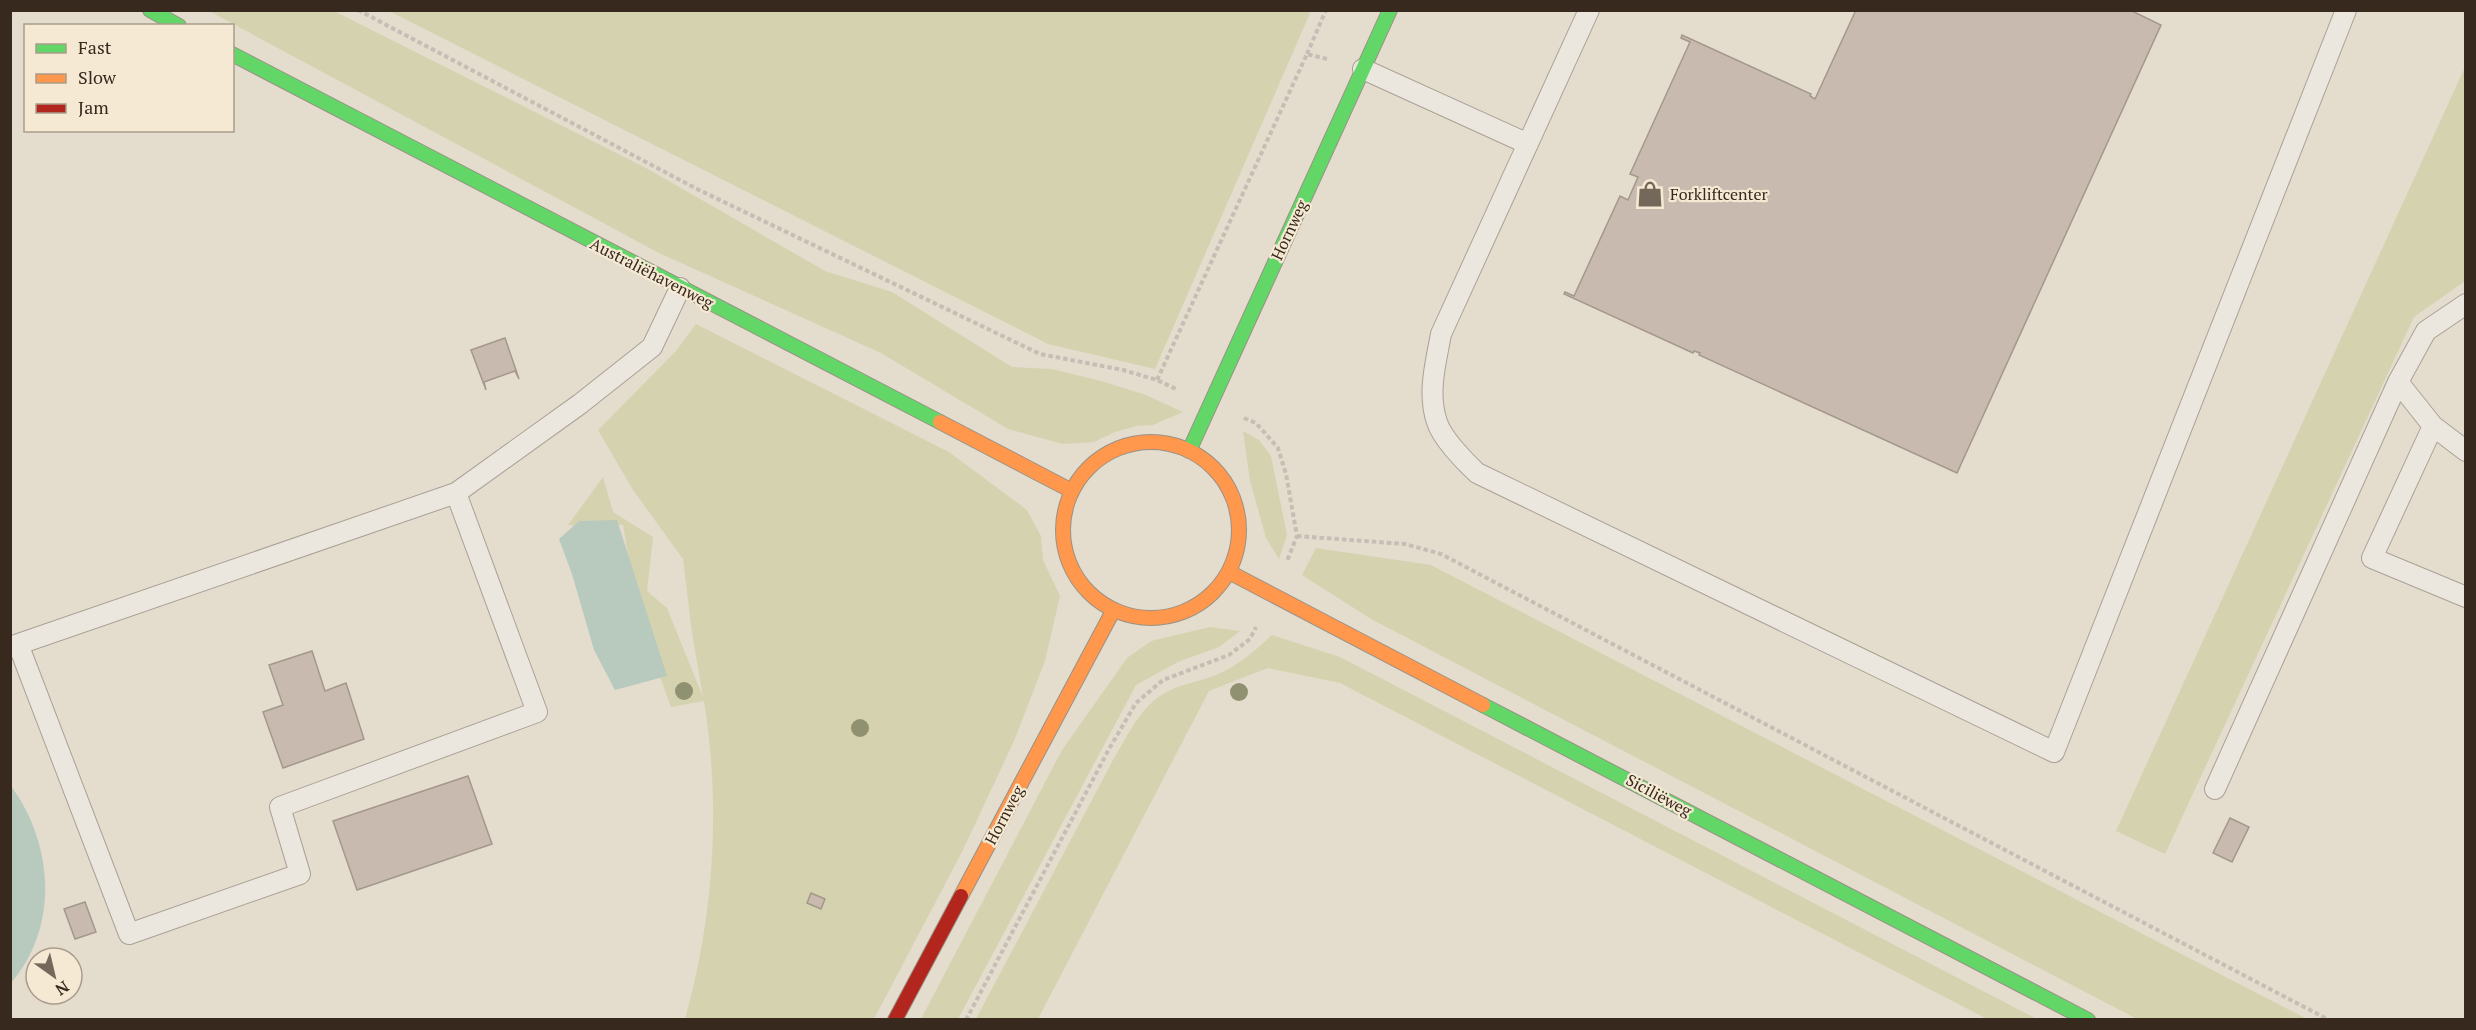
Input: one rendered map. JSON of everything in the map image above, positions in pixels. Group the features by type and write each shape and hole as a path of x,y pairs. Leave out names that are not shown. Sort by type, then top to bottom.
{"street":[{"path":"150,10 174,24"},
{"name":"Hornweg","path":"1189,451 1390,10"},
{"name":"Australiëhavenweg","path":"234,55 1072,491"},
{"path":"1163,443 1189,451 1213,467 1230,490 1239,516 1238,545 1229,572 1213,593 1191,609 1166,618 1139,618 1113,610 1090,594 1073,572 1067,555 1064,546 1064,518 1072,491 1088,469 1110,452 1127,446 1163,443"},
{"name":"Siciliëweg","path":"1229,572 2088,1020"},
{"name":"Hornweg","path":"895,1020 1113,610"}],"lane":[{"path":"1589,10 1442,334 1432,385 1437,422 1461,457 1477,473 2054,752 2346,10"},
{"path":"1363,69 1528,144"},
{"path":"456,493 537,712 280,807 300,874 129,934 14,646 456,493 580,404 652,347 680,288"},
{"path":"2215,789 2398,382 2426,331 2466,304"},
{"path":"2398,382 2433,426 2466,451"},
{"path":"2433,426 2372,558 2466,597"}],"path":[{"path":"358,10 697,189 1040,354 1123,370 1157,380 1208,405 1256,423 1278,448 1286,474 1297,536 1274,595 1250,639 1229,655 1163,680 1136,704 1109,749 966,1020"},
{"path":"1157,380 1326,10"},
{"path":"1307,54 1363,69"},
{"path":"1297,536 1405,544 1442,554 2330,1020"}],"shaded area":[{"path":"209,11 334,11 648,169 825,271 892,292 1012,367 1052,369 1101,381 1146,395 1183,412 1153,425 1137,426 1115,432 1094,442 1063,444 1008,429 881,353 659,253"},
{"path":"389,11 1311,11 1155,369 1048,344"},
{"path":"2465,67 2465,281 2414,317 2165,854 2116,831"},
{"path":"696,324 949,452 1027,510 1041,536 1043,560 1060,596 1045,661 1014,741 962,852 874,1019 685,1019 703,941 712,861 712,781 704,701 671,707 638,617 623,525 568,525 603,477 613,512 653,537 647,591 667,608 703,697 683,559 633,490 598,430 676,351"},
{"path":"1243,431 1259,440 1271,456 1287,535 1279,559 1266,538 1250,481"},
{"path":"617,520 667,676 615,690 594,650 572,574 559,539 579,521"},
{"path":"1316,548 1431,565 2307,1019 2137,1019 1371,619 1302,575"},
{"path":"1210,627 1240,631 1219,647 1178,662 1136,685 958,1019 921,1019 1062,750 1127,658 1151,641"},
{"path":"1272,635 1340,657 2037,1019 1987,1019 1340,683 1268,668 1209,691 1038,1019 976,1019 1113,760 1143,712 1156,699 1170,690 1216,675 1239,663"},
{"path":"11,786 25,808 36,833 45,884 44,911 38,936 34,946 24,946 24,965 11,983"}],"building":[{"path":"1856,10 2130,10 2161,25 1957,473 1699,355 1700,353 1694,351 1693,353 1564,294 1565,292 1574,296 1620,196 1628,200 1638,177 1630,174 1690,42 1681,38 1682,35 1811,94 1810,96 1815,99"},
{"path":"505,338 519,379 515,371 484,382 486,390 471,350"},
{"path":"312,651 325,691 346,683 364,739 283,768 263,712 283,705 269,665"},
{"path":"468,776 492,844 357,890 333,821"},
{"path":"2230,818 2249,827 2232,862 2213,853"},
{"path":"811,893 825,899 821,909 807,903"},
{"path":"85,902 96,932 75,939 64,909"}],"traffic: fast":[{"path":"150,10 175,24"},
{"path":"1189,451 1390,10"},
{"path":"234,55 940,422"},
{"path":"1483,705 2088,1020"}],"traffic: slow":[{"path":"940,422 1072,491"},
{"path":"1151,442 1185,449 1200,457 1213,468 1224,481 1232,496 1239,530 1232,564 1224,579 1213,592 1200,603 1185,611 1151,618 1117,611 1102,603 1089,592 1078,579 1070,564 1063,530 1070,496 1078,481 1089,468 1102,457 1117,449 1151,442"},
{"path":"1229,572 1483,705"},
{"path":"961,896 1113,611"}],"traffic: jam":[{"path":"895,1020 961,896"}],"place":[{"name":"Forkliftcenter","path":"1650,194"}]}
